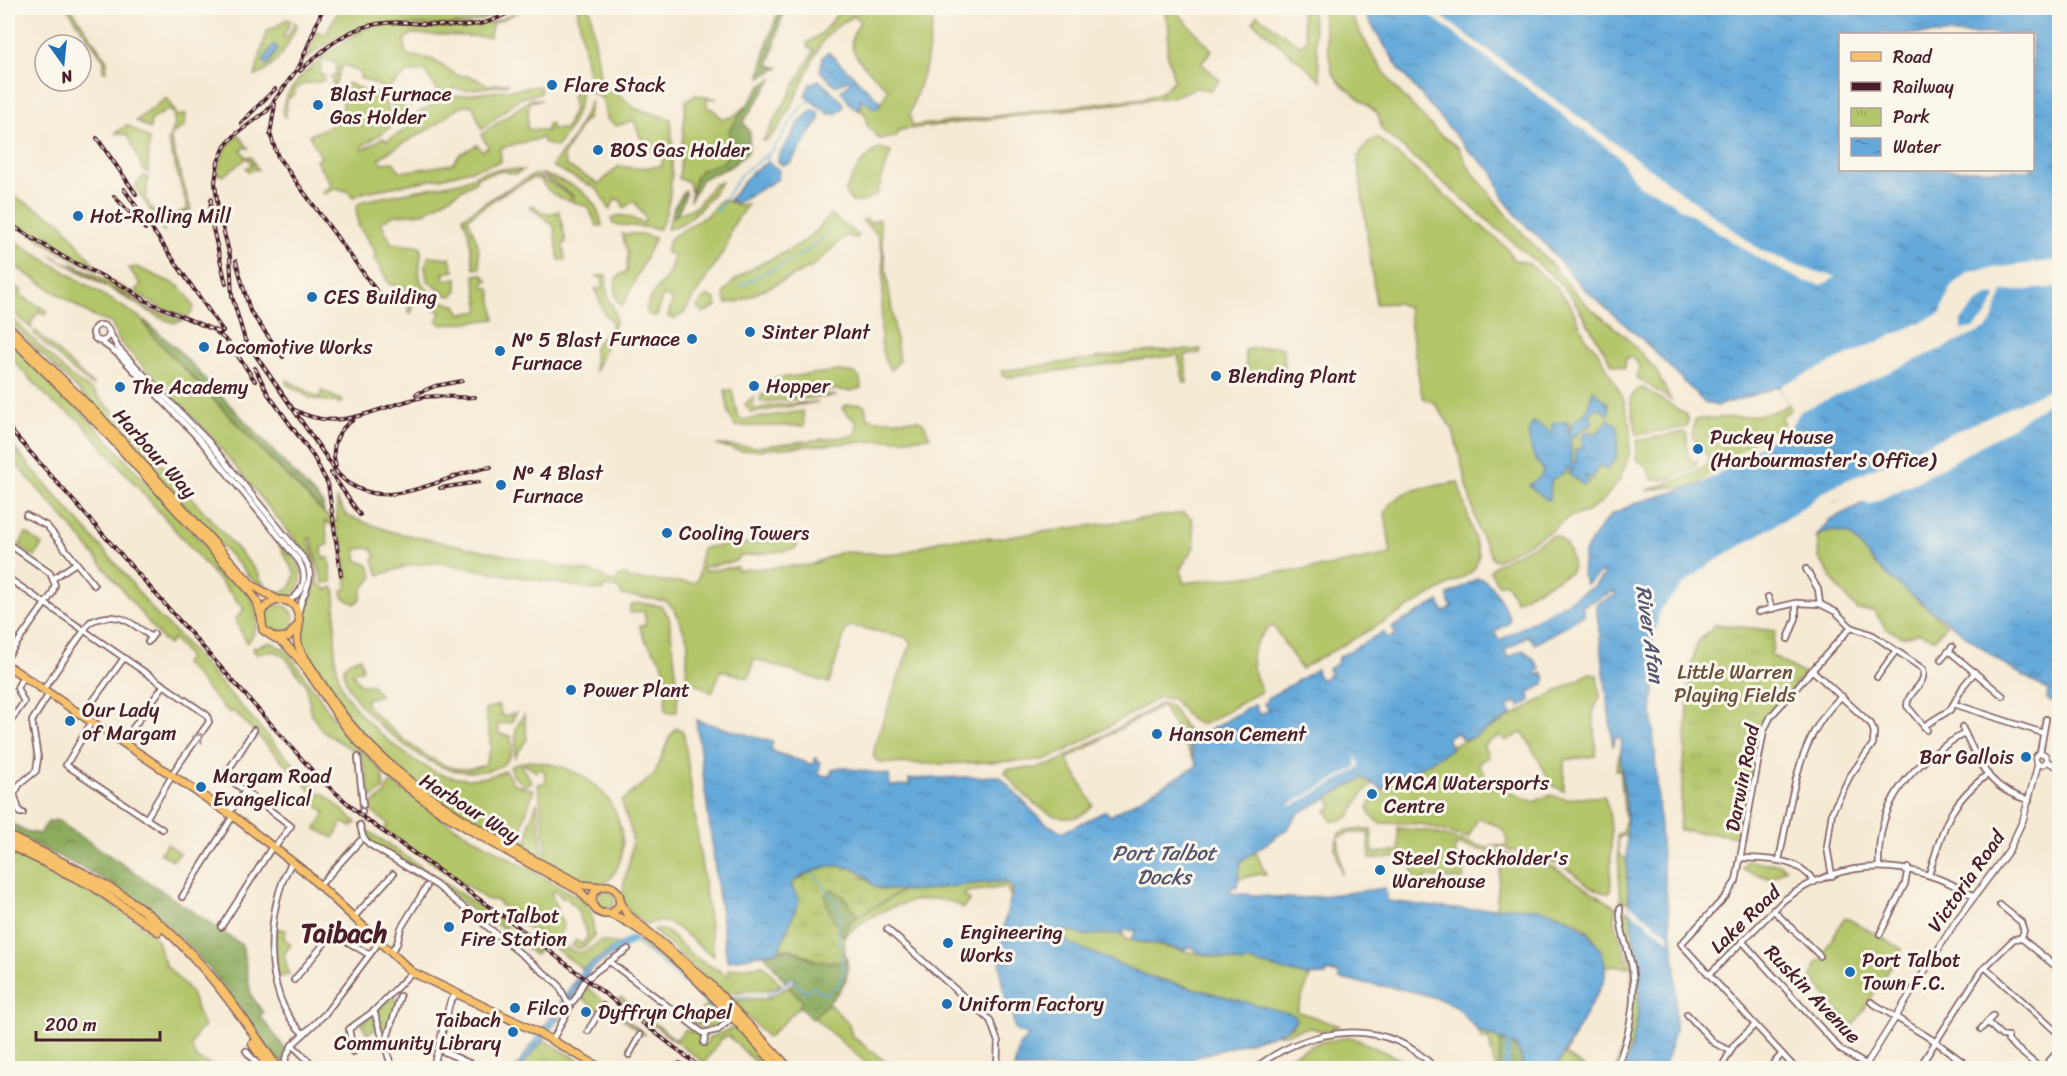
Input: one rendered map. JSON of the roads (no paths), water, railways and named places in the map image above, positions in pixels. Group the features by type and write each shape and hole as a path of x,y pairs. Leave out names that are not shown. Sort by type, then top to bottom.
{"highway":[{"path":"8,836 93,878 153,919 188,951 218,986 276,1068"},
{"path":"8,844 93,886 151,925 184,955 214,989 269,1068"}],"main road":[{"name":"Harbour Way","path":"8,326 104,421 252,585 278,600"},
{"name":"Harbour Way","path":"8,334 102,428 249,590 257,601 260,616"},
{"path":"278,600 287,601 298,613 298,625 288,637 275,638 263,630 260,616 267,604 278,600"},
{"name":"Harbour Way","path":"298,625 296,635 298,646 325,689 350,723 396,771 426,796 479,831 582,885 601,887"},
{"name":"Harbour Way","path":"275,638 289,646 340,720 394,778 457,824 580,891 594,907"},
{"path":"8,666 231,815 320,885 412,972 546,1037 601,1068"},
{"path":"779,1068 693,977 641,932 618,917 594,907 593,896 601,887 613,888 627,914 709,983 789,1068"},
{"path":"605,913 616,909 620,899"}],"street":[{"path":"287,601 298,594 303,585 304,574 297,558 196,435 113,349 93,336 94,328 102,325 109,331 120,351 208,441 305,560 310,571 310,581 298,613"},
{"path":"100,341 107,338 109,331"},
{"path":"30,514 47,526 93,582"},
{"path":"10,544 54,578"},
{"path":"8,656 52,594 54,578 76,563"},
{"path":"1806,572 1818,589 1820,604"},
{"path":"8,578 210,718 146,819"},
{"path":"1768,597 1772,609"},
{"path":"1788,639 1794,634 1796,603"},
{"path":"1758,612 1796,603 1820,604 1836,612 1851,627 1873,635 1923,669 1924,675 1906,701 1906,706 1926,728 1950,710 1975,672"},
{"path":"23,813 20,813 14,794 20,784 36,771 39,758 32,721 46,692 90,622 99,618 114,617 128,620 151,638"},
{"name":"Darwin Road","path":"1709,975 1681,945 1726,896 1736,880 1742,858 1764,730 1771,716 1851,627"},
{"path":"1941,660 1950,649 2001,694 1995,698"},
{"path":"1873,668 1878,675 1895,652"},
{"path":"82,716 124,658"},
{"path":"1812,670 1871,724 1874,732 1874,744 1850,776 1832,812 1827,847 1832,876"},
{"path":"8,725 24,702 17,688 23,676"},
{"path":"122,743 164,685"},
{"path":"1779,860 1802,758 1825,714 1842,696"},
{"path":"1954,704 2044,730 2052,728"},
{"name":"Victoria Road","path":"1865,1067 1954,924 2009,849 2023,820 2029,800 2038,764 2035,760 2040,753 2046,719"},
{"path":"91,723 66,765 162,830"},
{"path":"1962,727 1988,774 2000,789 2029,800"},
{"path":"221,927 273,848 291,826 268,806 228,778 226,774 254,730"},
{"path":"1879,866 1878,849 1884,817 1893,795 1907,776 1928,758 1965,733"},
{"path":"2040,753 2046,757 2046,761 2060,768"},
{"path":"358,757 362,809"},
{"path":"2038,764 2046,761"},
{"path":"1929,874 1946,821 1956,802 1988,774"},
{"path":"182,897 245,791"},
{"path":"8,792 14,794"},
{"path":"360,825 362,840"},
{"path":"320,885 362,840"},
{"path":"362,840 442,890 546,972 566,995 569,1003 567,1016 546,1037"},
{"path":"1742,858 1779,860 1802,870 1814,882"},
{"path":"292,862 275,902 272,945 280,998 304,1034"},
{"name":"Lake Road","path":"1709,975 1773,910 1797,891 1832,876 1879,866 1908,868 1929,874 1974,896"},
{"path":"1880,934 1905,884 1908,868"},
{"path":"354,917 393,874"},
{"path":"391,951 397,944 401,928 427,886"},
{"path":"2000,905 2021,922 2024,931 2020,938"},
{"path":"1616,1068 1629,1028 1632,991 1632,969 1620,908"},
{"path":"1773,910 1820,956"},
{"path":"887,929 990,1020 998,1042 997,1068"},
{"path":"294,980 333,933 368,954"},
{"path":"1919,1068 1985,967 2013,939 2020,938 2060,970"},
{"path":"288,1068 285,1059 292,1045 325,1014 380,941"},
{"name":"Ruskin Avenue","path":"1742,941 1841,1050 1865,1067 1872,1068"},
{"path":"569,1003 576,999 580,988 590,975 628,949"},
{"path":"610,962 706,1033 718,1030 732,1017"},
{"path":"1985,967 2060,1035"},
{"path":"353,1052 349,1029 393,994 412,972"},
{"path":"1709,975 1795,1068"},
{"path":"433,1068 456,994"},
{"path":"385,1045 400,996"},
{"path":"1871,1002 1936,1042 1971,1068"},
{"path":"588,1031 603,1006"},
{"path":"374,1011 393,1068"},
{"path":"1981,1029 1993,1016"},
{"path":"1686,1018 1714,1043 1731,1051"},
{"path":"1987,1022 2002,1036 2007,1036 2008,1041 2041,1068 2060,1049"},
{"path":"1721,1068 1734,1045 1755,1025"},
{"path":"1256,1068 1318,1037 1352,1031 1396,1041 1435,1068"},
{"path":"704,1043 706,1033"},
{"path":"629,1055 640,1035"},
{"path":"292,1045 316,1068"},
{"path":"438,1049 480,1068"},
{"path":"246,1051 261,1068"},
{"path":"1769,1068 1782,1054"}],"water":[{"path":"1361,8 2059,8 2059,700 2054,698 2051,702 2047,699 2048,690 2005,665 1901,587 1875,564 1851,535 1831,530 1817,536 1829,520 1886,492 1867,493 1820,505 1722,562 1682,594 1667,619 1658,650 1652,711 1662,858 1676,971 1675,1031 1664,1068 1624,1068 1637,1022 1639,981 1627,882 1627,818 1622,773 1622,739 1615,737 1613,747 1596,604 1615,596 1615,591 1582,606 1584,615 1535,644 1528,636 1505,650 1508,658 1523,650 1533,658 1540,669 1536,672 1538,675 1542,673 1545,678 1544,684 1528,694 1531,701 1520,707 1517,702 1507,706 1512,715 1472,738 1462,739 1457,732 1447,737 1452,749 1382,789 1363,778 1299,813 1286,830 1241,861 1237,887 1231,887 1231,893 1297,899 1385,888 1387,901 1470,910 1510,907 1540,909 1568,919 1581,927 1597,944 1604,958 1605,975 1604,981 1556,1068 1523,1068 1521,1057 1514,1045 1478,1030 1456,1007 1430,996 1339,979 1339,974 1327,971 1326,975 1306,976 1249,961 1244,963 1194,951 1194,948 1186,947 1185,950 1131,940 1136,931 1124,929 1123,934 1083,935 1067,930 1063,936 1068,943 1153,978 1288,1013 1295,1016 1296,1021 1282,1032 1200,1056 1170,1068 1014,1068 1019,1046 1029,1036 1016,1031 1002,981 1000,965 1005,918 1014,888 1005,882 928,890 897,890 875,886 864,874 853,869 836,866 822,868 791,884 799,901 778,951 727,961 696,720 773,742 771,748 774,752 813,765 816,758 820,763 819,775 830,776 832,770 840,767 889,775 890,786 909,785 909,779 999,776 1040,818 1057,830 1065,831 1106,811 1110,816 1197,766 1190,748 1196,738 1255,704 1259,715 1269,710 1264,704 1268,698 1317,669 1321,680 1331,674 1328,669 1337,664 1338,658 1383,632 1388,638 1396,634 1392,627 1439,601 1443,612 1453,607 1449,603 1448,595 1478,578 1493,588 1510,618 1509,623 1494,632 1500,640 1593,587 1604,575 1602,572 1586,584 1582,575 1584,553 1601,526 1612,514 1639,502 1702,484 1744,453 1792,423 1796,413 1781,391 1781,386 1718,406 1705,403 1644,341 1583,288 1539,237 1520,220 1503,198 1493,172 1467,149 1400,70"},
{"path":"274,44 278,49 267,66 263,61"},
{"path":"828,52 880,101 879,107 874,108 860,98 862,107 852,107 841,91 850,82 849,79 836,86 820,71 823,57"},
{"path":"819,80 843,102 844,107 836,114 829,114 805,96 810,84"},
{"path":"812,110 819,112 819,121 790,163 782,165 778,161 779,155 801,120"},
{"path":"768,162 779,170 778,179 737,203 729,200 752,172"},
{"path":"1593,390 1608,403 1609,413 1607,415 1601,408 1594,410 1591,414 1592,425 1584,428 1576,436 1570,436 1572,464 1576,463 1575,449 1584,448 1581,440 1586,431 1597,433 1609,419 1618,426 1617,457 1607,470 1599,465 1592,479 1586,476 1589,482 1584,485 1568,474 1573,470 1569,469 1551,481 1550,499 1547,500 1529,485 1540,477 1544,470 1536,460 1531,447 1530,427 1533,422 1553,432 1552,423 1567,422 1570,426 1566,431 1568,433 1575,421 1586,412"},
{"path":"622,942 625,947 591,969 544,1040 520,1068 516,1068 583,969"}],"waterway":[{"path":"716,212 741,174 772,151 799,109 810,101"},
{"path":"767,154 768,162"},
{"path":"740,286 803,254 830,231"},
{"path":"729,997 768,995 793,979 805,993 813,986 822,993 828,993 839,984 844,971 839,948 839,912 835,900 813,873"},
{"path":"632,940 672,972 712,1009 718,1007"},
{"path":"615,951 632,940"},
{"path":"1505,1068 1509,1042"}],"tunnel":[{"path":"360,825 362,812"}],"railway":[{"path":"323,8 300,65 267,111 236,134 225,146 218,162 215,182 218,209 230,256 232,296 245,340 338,474 355,487 373,493 392,494 491,467"},
{"path":"300,71 322,51 355,30 364,27 394,23 469,25 493,20 517,8"},
{"path":"241,123 275,89"},
{"path":"275,104 270,134 278,157 378,293"},
{"path":"97,138 136,194"},
{"path":"124,189 223,331"},
{"path":"114,196 145,229"},
{"path":"211,199 210,216 226,284"},
{"path":"8,223 65,258 129,289 146,301 221,333"},
{"path":"236,261 250,311 283,357"},
{"path":"214,330 229,343 255,381"},
{"path":"255,368 268,394 313,456 328,484 341,575"},
{"path":"416,394 435,386 462,381"},
{"path":"295,410 328,420 344,419 424,397 475,397"},
{"path":"336,466 334,459 336,440 347,424 353,420"},
{"path":"8,427 317,776 364,818 517,926 701,1068"},
{"path":"331,473 360,515"},
{"path":"440,488 479,482"}],"place":[{"name":"Flare Stack","path":"552,85"},
{"name":"Blast Furnace Gas Holder","path":"318,105"},
{"name":"BOS Gas Holder","path":"598,150"},
{"name":"Hot-Rolling Mill","path":"78,216"},
{"name":"CES Building","path":"312,297"},
{"name":"Sinter Plant","path":"750,332"},
{"name":"Furnace","path":"692,339"},
{"name":"Locomotive Works","path":"204,347"},
{"name":"Nº 5 Blast Furnace","path":"500,351"},
{"name":"Blending Plant","path":"1216,376"},
{"name":"Hopper","path":"754,386"},
{"name":"The Academy","path":"120,387"},
{"name":"Puckey House (Harbourmaster's Office)","path":"1698,449"},
{"name":"Nº 4 Blast Furnace","path":"501,485"},
{"name":"Cooling Towers","path":"667,533"},
{"name":"Power Plant","path":"571,690"},
{"name":"Our Lady of Margam","path":"70,721"},
{"name":"Hanson Cement","path":"1157,734"},
{"name":"Bar Gallois","path":"2026,757"},
{"name":"Margam Road Evangelical","path":"201,787"},
{"name":"YMCA Watersports Centre","path":"1372,794"},
{"name":"Steel Stockholder's Warehouse","path":"1380,870"},
{"name":"Port Talbot Fire Station","path":"449,927"},
{"name":"Engineering Works","path":"948,943"},
{"name":"Port Talbot Town F.C.","path":"1850,972"},
{"name":"Uniform Factory","path":"947,1004"},
{"name":"Filco","path":"515,1008"},
{"name":"Dyffryn Chapel","path":"586,1012"},
{"name":"Taibach Community Library","path":"513,1032"}],"district":[{"name":"Taibach","path":"344,933"}],"water label":[{"name":"River Afan","path":"1650,634"},
{"name":"Port Talbot Docks","path":"1164,865"}],"park label":[{"name":"Little Warren Playing Fields","path":"1735,684"}]}
